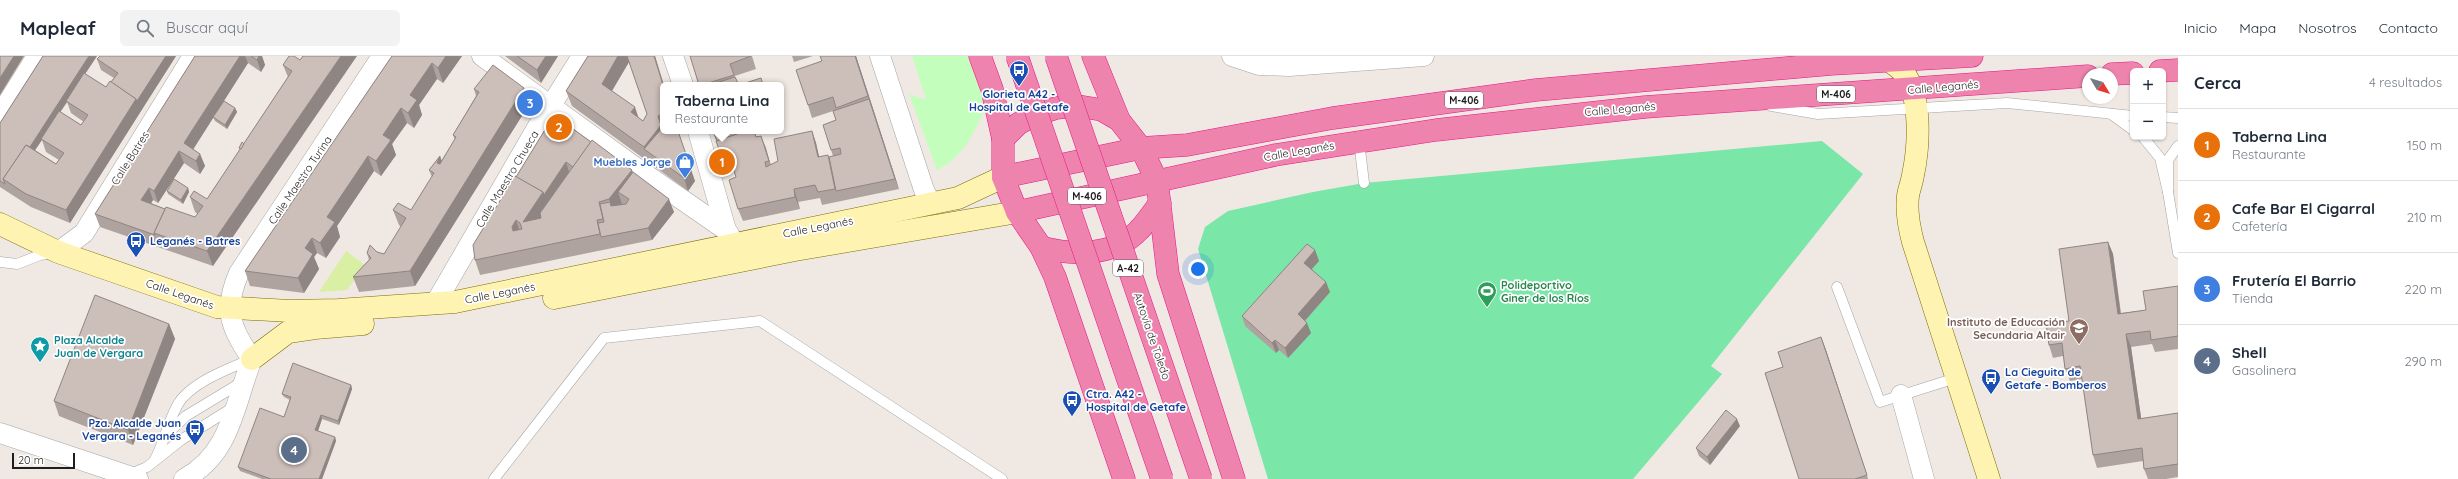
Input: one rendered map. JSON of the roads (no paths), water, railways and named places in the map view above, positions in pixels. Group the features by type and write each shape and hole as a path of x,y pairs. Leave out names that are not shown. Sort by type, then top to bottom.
{"highway":[{"path":"980,56 992,89 1002,139 1003,177 1017,212 1041,247 1059,286 1124,479"},
{"path":"1017,56 1162,479"},
{"name":"Autovía de Toledo","path":"1056,56 1201,479"},
{"name":"Calle Leganés","path":"1003,177 1140,148 1187,145 1333,118 1536,90 1790,68 1972,56"},
{"path":"1094,57 1119,120 1140,148 1157,181 1168,274 1234,479"},
{"path":"2166,71 2178,70"},
{"path":"2118,74 2130,73"},
{"name":"Calle Leganés","path":"1017,212 1275,155 1359,141 1557,116 1730,100 1914,99 2082,77"},
{"path":"1002,139 1018,124 1056,108 1078,106 1102,110 1119,120"},
{"path":"1041,247 1059,252 1073,253 1093,252 1112,246 1139,231 1160,203"}],"street":[{"path":"0,115 37,56"},
{"name":"Calle Batres","path":"58,252 84,234 193,56"},
{"name":"Calle Maestro Turina","path":"229,308 236,280 248,257 382,56"},
{"path":"482,56 550,106 726,230 733,237 746,237 753,240"},
{"name":"Calle Maestro Chueca","path":"435,304 550,106 582,56"},
{"path":"673,56 682,82"},
{"path":"880,56 924,190 931,204"},
{"path":"1232,56 1260,65 1288,66 1424,56"},
{"name":"Calle Leganés","path":"1790,68 1822,56"},
{"path":"1890,61 1904,73 1914,99 1918,144 1914,175 1908,196 1908,220 1956,378 1989,479"},
{"path":"699,134 726,230"},
{"name":"Calle Leganés","path":"0,224 58,252 217,307 338,310 435,304 634,266 965,196 1003,177"},
{"name":"Calle Leganés","path":"252,359 280,337 298,330 455,317 795,250 856,241 1017,212"},
{"path":"184,479 204,467 218,450 230,426 243,381 252,359 240,343 229,308"},
{"path":"1901,395 1924,479"},
{"path":"0,433 133,477"}],"lane":[{"path":"1914,99 2007,103 2130,116"},
{"path":"2111,114 2130,128"},
{"path":"2166,117 2178,118"},
{"path":"2145,140 2160,158 2176,226 2178,252"},
{"path":"1359,141 1364,183"},
{"path":"2168,192 2168,160 2178,146"},
{"path":"0,262 16,264 40,255 58,252"},
{"path":"1837,287 1880,402 1956,378"},
{"path":"494,479 604,338 760,321 1002,479"},
{"path":"154,461 166,436 176,408 187,394 225,369 252,359"},
{"path":"166,436 186,416 243,381"},
{"path":"133,477 181,440 236,406"}],"place":[{"name":"Glorieta A42 - Hospital de Getafe","path":"1019,87"},
{"name":"Frutería El Barrio","path":"530,103"},
{"name":"Cafe Bar El Cigarral","path":"559,127"},
{"name":"Taberna Lina","path":"722,162"},
{"name":"Muebles Jorge","path":"685,179"},
{"name":"Leganés - Batres","path":"136,258"},
{"name":"Polideportivo Giner de los Ríos","path":"1487,308"},
{"name":"Instituto de Educación Secundaria Altair","path":"2079,345"},
{"name":"Plaza Alcalde Juan de Vergara","path":"40,363"},
{"name":"La Cieguita de Getafe - Bomberos","path":"1991,395"},
{"name":"Ctra. A42 - Hospital de Getafe","path":"1072,417"},
{"name":"Pza. Alcalde Juan Vergara - Leganés","path":"195,446"},
{"name":"Shell","path":"294,450"}]}
